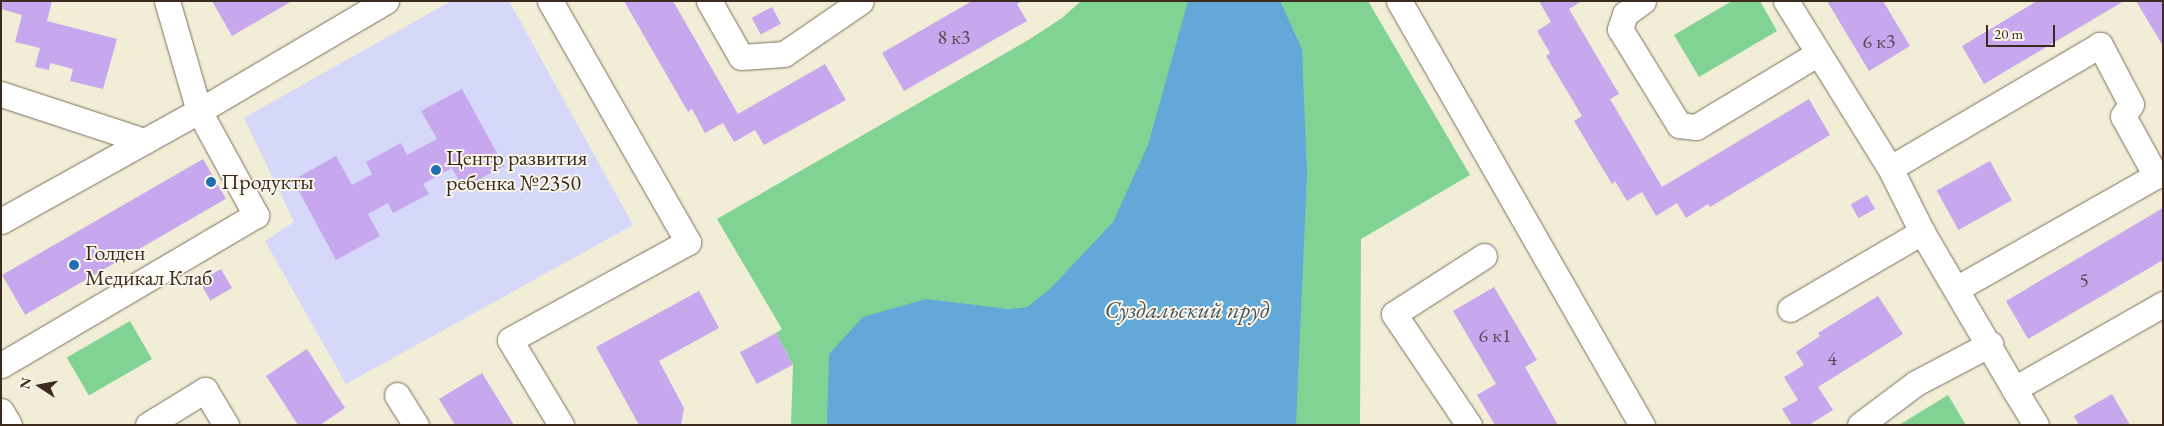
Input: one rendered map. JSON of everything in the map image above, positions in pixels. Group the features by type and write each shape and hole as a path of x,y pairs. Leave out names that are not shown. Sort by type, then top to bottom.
{"lane":[{"path":"1,366 256,215 198,111 167,1"},
{"path":"1,221 198,111 386,1"},
{"path":"550,1 688,242 510,340 561,425"},
{"path":"709,1 741,57 784,54 861,1"},
{"path":"1399,1 1642,425"},
{"path":"1643,1 1625,14 1620,29 1679,125 1696,127 1817,54"},
{"path":"1786,1 1817,54 1890,168 1922,232 1990,344 2014,390 2036,425"},
{"path":"1890,168 2100,45 2131,104 2123,116 2156,176 1956,289"},
{"path":"1,94 144,140"},
{"path":"1790,309 1922,232"},
{"path":"1469,425 1394,314 1484,256"},
{"path":"2014,390 2163,304"},
{"path":"1860,425 1916,383 1990,344"},
{"path":"148,425 205,390 226,425"},
{"path":"397,395 416,425"},
{"path":"1,411 9,425"}],"shaded area":[{"name":"Центр развития ребенка №2350","path":"451,1 509,1 633,225 346,384 265,241 294,222 244,118"}],"green space":[{"path":"1081,1 1368,1 1470,175 1361,239 1360,425 791,425 793,365 776,333 782,329 717,219 1030,39 1062,18"},
{"path":"1732,1 1760,1 1777,31 1699,77 1674,35"},
{"path":"130,321 152,359 89,396 67,358"},
{"path":"1948,395 1966,425 1899,425"}],"water":[{"name":"Суздальский пруд","path":"1188,1 1280,1 1302,49 1307,174 1296,425 827,425 829,354 863,317 926,299 1008,309 1027,307 1050,289 1113,222 1148,145"}],"building":[{"path":"3,1 52,1 47,21 117,39 103,89 70,81 73,69 50,63 49,70 35,67 40,48 15,42 22,15 1,9"},
{"path":"212,1 292,1 232,36"},
{"path":"624,1 673,1 738,114 825,64 846,100 764,145 755,130 734,142 723,123 705,133 692,109 688,112"},
{"path":"972,1 1022,1 1017,4 1027,21 904,91 882,53"},
{"path":"1539,1 1582,1 1569,9 1619,94 1610,99 1662,187 1809,99 1830,135 1710,207 1708,204 1686,218 1677,203 1656,216 1642,192 1627,201 1615,181 1612,184 1574,121 1582,116 1546,56 1550,53 1537,31 1551,22"},
{"path":"1827,1 1883,1 1910,46 1869,71"},
{"path":"2037,1 2124,1 1984,84 1962,46"},
{"path":"2136,1 2163,1 2163,46"},
{"path":"772,7 781,24 761,35 752,18"},
{"path":"462,89 504,166 463,188 452,168 423,184 429,194 393,213 388,203 368,214 380,236 336,260 293,180 336,156 352,185 372,174 366,162 401,143 407,155 437,139 421,111"},
{"path":"203,159 226,199 25,315 2,275"},
{"path":"1990,161 2012,200 1958,230 1937,191"},
{"path":"1867,195 1875,209 1859,218 1851,204"},
{"path":"2163,208 2163,260 2028,339 2006,301"},
{"path":"221,269 232,288 210,301 199,282"},
{"path":"1494,287 1537,360 1525,367 1558,425 1495,425 1477,395 1496,384 1453,311"},
{"path":"699,291 719,328 659,361 684,408 681,425 639,425 596,347"},
{"path":"1878,296 1903,334 1818,387 1833,410 1809,425 1792,425 1782,409 1798,400 1784,377 1804,365 1796,352 1820,336 1818,333"},
{"path":"776,333 793,365 757,384 740,352"},
{"path":"307,349 345,408 320,425 298,425 266,376"},
{"path":"482,373 514,425 455,425 439,399"},
{"path":"2112,394 2130,425 2079,425 2074,416"}],"place":[{"name":"Центр развития ребенка №2350","path":"436,170"},
{"name":"Продукты","path":"211,182"},
{"name":"Голден Медикал Клаб","path":"74,265"}]}
